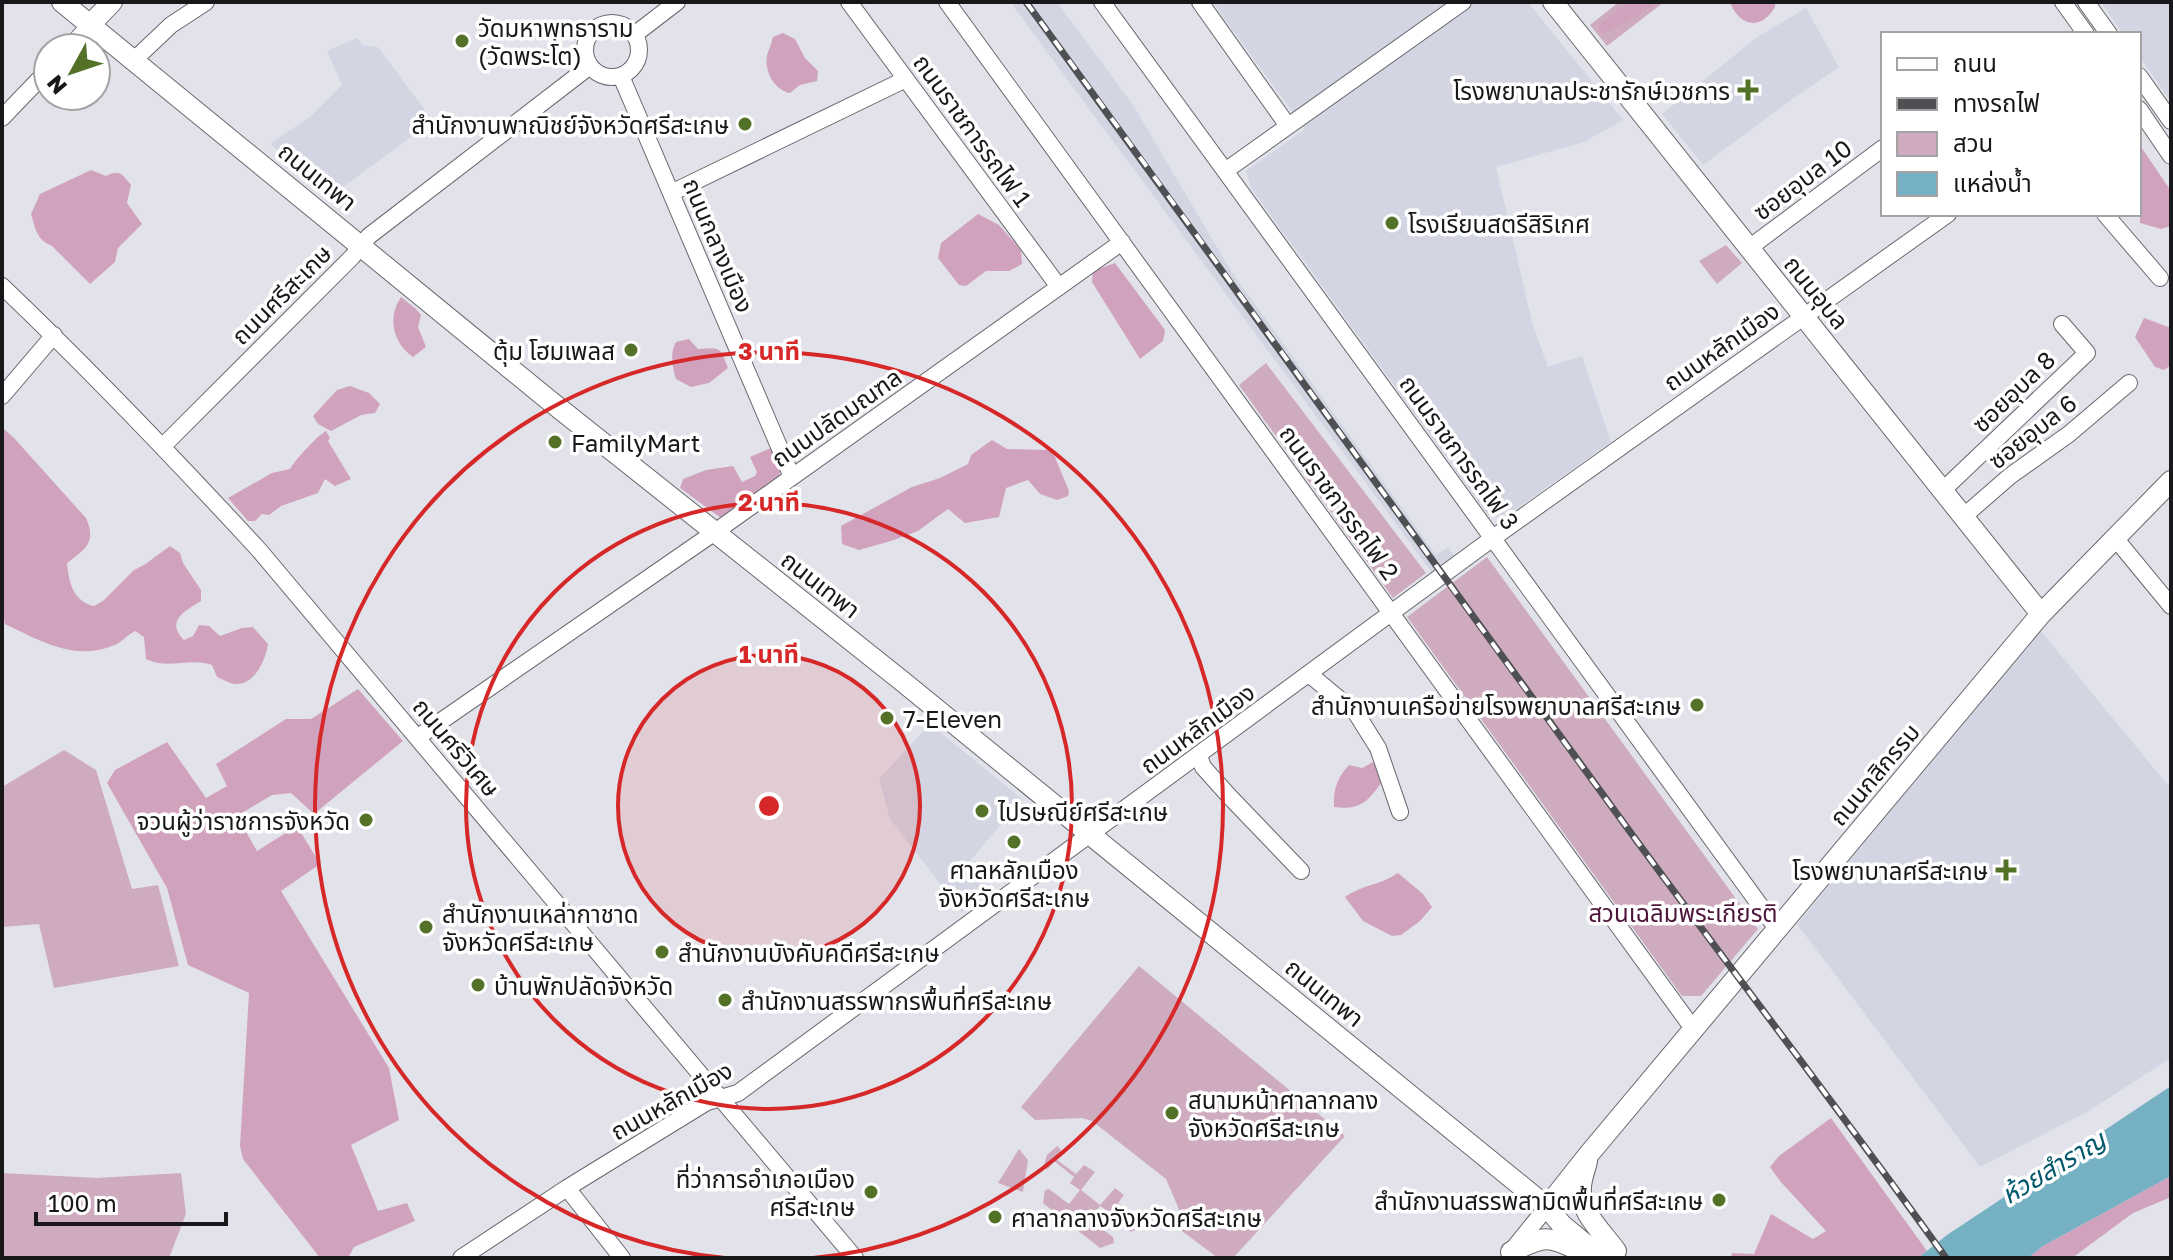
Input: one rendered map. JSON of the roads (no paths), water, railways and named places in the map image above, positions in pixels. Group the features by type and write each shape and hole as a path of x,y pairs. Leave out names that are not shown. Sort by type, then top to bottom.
{"main road":[{"name":"ถนนเทพา","path":"62,2 550,401 1091,835 1547,1207 1562,1225 1610,1256"},
{"path":"90,25 112,2"},
{"name":"ถนนอุบล","path":"1553,2 2041,614"},
{"name":"ถนนกสิกรรม","path":"1547,1207 2041,614 2171,481"},
{"path":"1589,1154 1580,1189 1583,1204 1610,1256"},
{"path":"1508,1255 1546,1238 1610,1256"}],"street":[{"path":"134,60 171,25 206,2"},
{"path":"634,35 677,2"},
{"name":"ถนนราชการรถไฟ 1","path":"849,2 1059,287"},
{"name":"ถนนราชการรถไฟ 2","path":"947,2 1694,1030"},
{"name":"ถนนราชการรถไฟ 3","path":"1102,2 1778,930"},
{"path":"1200,2 1288,126"},
{"path":"1225,171 1463,2"},
{"path":"2063,2 2085,32"},
{"path":"2086,2 2108,32"},
{"path":"612,24 620,25 634,35 639,46 638,59 632,69 621,76 604,76 590,66 586,54 587,42 593,32 603,25 612,24"},
{"path":"84,32 90,25"},
{"name":"ถนนศรีสะเกษ","path":"163,446 352,257 369,236 590,66"},
{"name":"ถนนกลางเมือง","path":"621,76 792,477"},
{"path":"671,193 906,79"},
{"path":"2141,79 2171,121"},
{"path":"2,118 32,87"},
{"path":"2141,112 2171,156"},
{"name":"ซอยอุบล 10","path":"1749,248 1881,149"},
{"name":"ถนนหลักเมือง","path":"461,1258 707,1102 738,1093 1493,538 1945,216"},
{"path":"2107,216 2160,278"},
{"name":"ถนนปลัดมณฑล","path":"418,737 715,532 1122,242"},
{"name":"ถนนศรีวิเศษ","path":"2,286 163,446 259,550 855,1258"},
{"name":"ซอยอุบล 8","path":"1943,490 2087,353 2062,324"},
{"path":"2,396 54,335"},
{"name":"ซอยอุบล 6","path":"1964,516 2129,383"},
{"path":"2115,538 2171,606"},
{"path":"1309,674 1356,713 1378,748 1400,812"},
{"path":"1199,756 1203,767 1301,871"},
{"path":"567,1188 622,1258"},
{"name":"ถนนกสิกรรม","path":"1508,1255 1547,1207"}],"water":[{"name":"ห้วยสำราญ","path":"2171,1086 2171,1176 2043,1246 2028,1258 1918,1258 1947,1235"}],"railway":[{"path":"1026,2 1620,818 1946,1258"}],"place":[{"name":"วัดมหาพุทธาราม (วัดพระโต)","path":"462,41"},
{"name":"โรงพยาบาลประชารักษ์เวชการ","path":"1748,90"},
{"name":"สำนักงานพาณิชย์จังหวัดศรีสะเกษ","path":"745,124"},
{"name":"โรงเรียนสตรีสิริเกศ","path":"1392,223"},
{"name":"ตุ้ม โฮมเพลส","path":"631,350"},
{"name":"FamilyMart","path":"555,442"},
{"name":"สำนักงานเครือข่ายโรงพยาบาลศรีสะเกษ","path":"1697,705"},
{"name":"7-Eleven","path":"887,718"},
{"name":"ไปรษณีย์ศรีสะเกษ","path":"982,811"},
{"name":"จวนผู้ว่าราชการจังหวัด","path":"366,820"},
{"name":"ศาลหลักเมือง จังหวัดศรีสะเกษ","path":"1014,842"},
{"name":"โรงพยาบาลศรีสะเกษ","path":"2006,870"},
{"name":"สำนักงานเหล่ากาชาด จังหวัดศรีสะเกษ","path":"426,927"},
{"name":"สำนักงานบังคับคดีศรีสะเกษ","path":"662,952"},
{"name":"บ้านพักปลัดจังหวัด","path":"478,985"},
{"name":"สำนักงานสรรพากรพื้นที่ศรีสะเกษ","path":"725,1000"},
{"name":"สนามหน้าศาลากลาง จังหวัดศรีสะเกษ","path":"1172,1113"},
{"name":"ที่ว่าการอำเภอเมือง ศรีสะเกษ","path":"871,1192"},
{"name":"สำนักงานสรรพสามิตพื้นที่ศรีสะเกษ","path":"1719,1200"},
{"name":"ศาลากลางจังหวัดศรีสะเกษ","path":"995,1217"}],"park label":[{"name":"สวนเฉลิมพระเกียรติ","path":"1683,912"}]}
